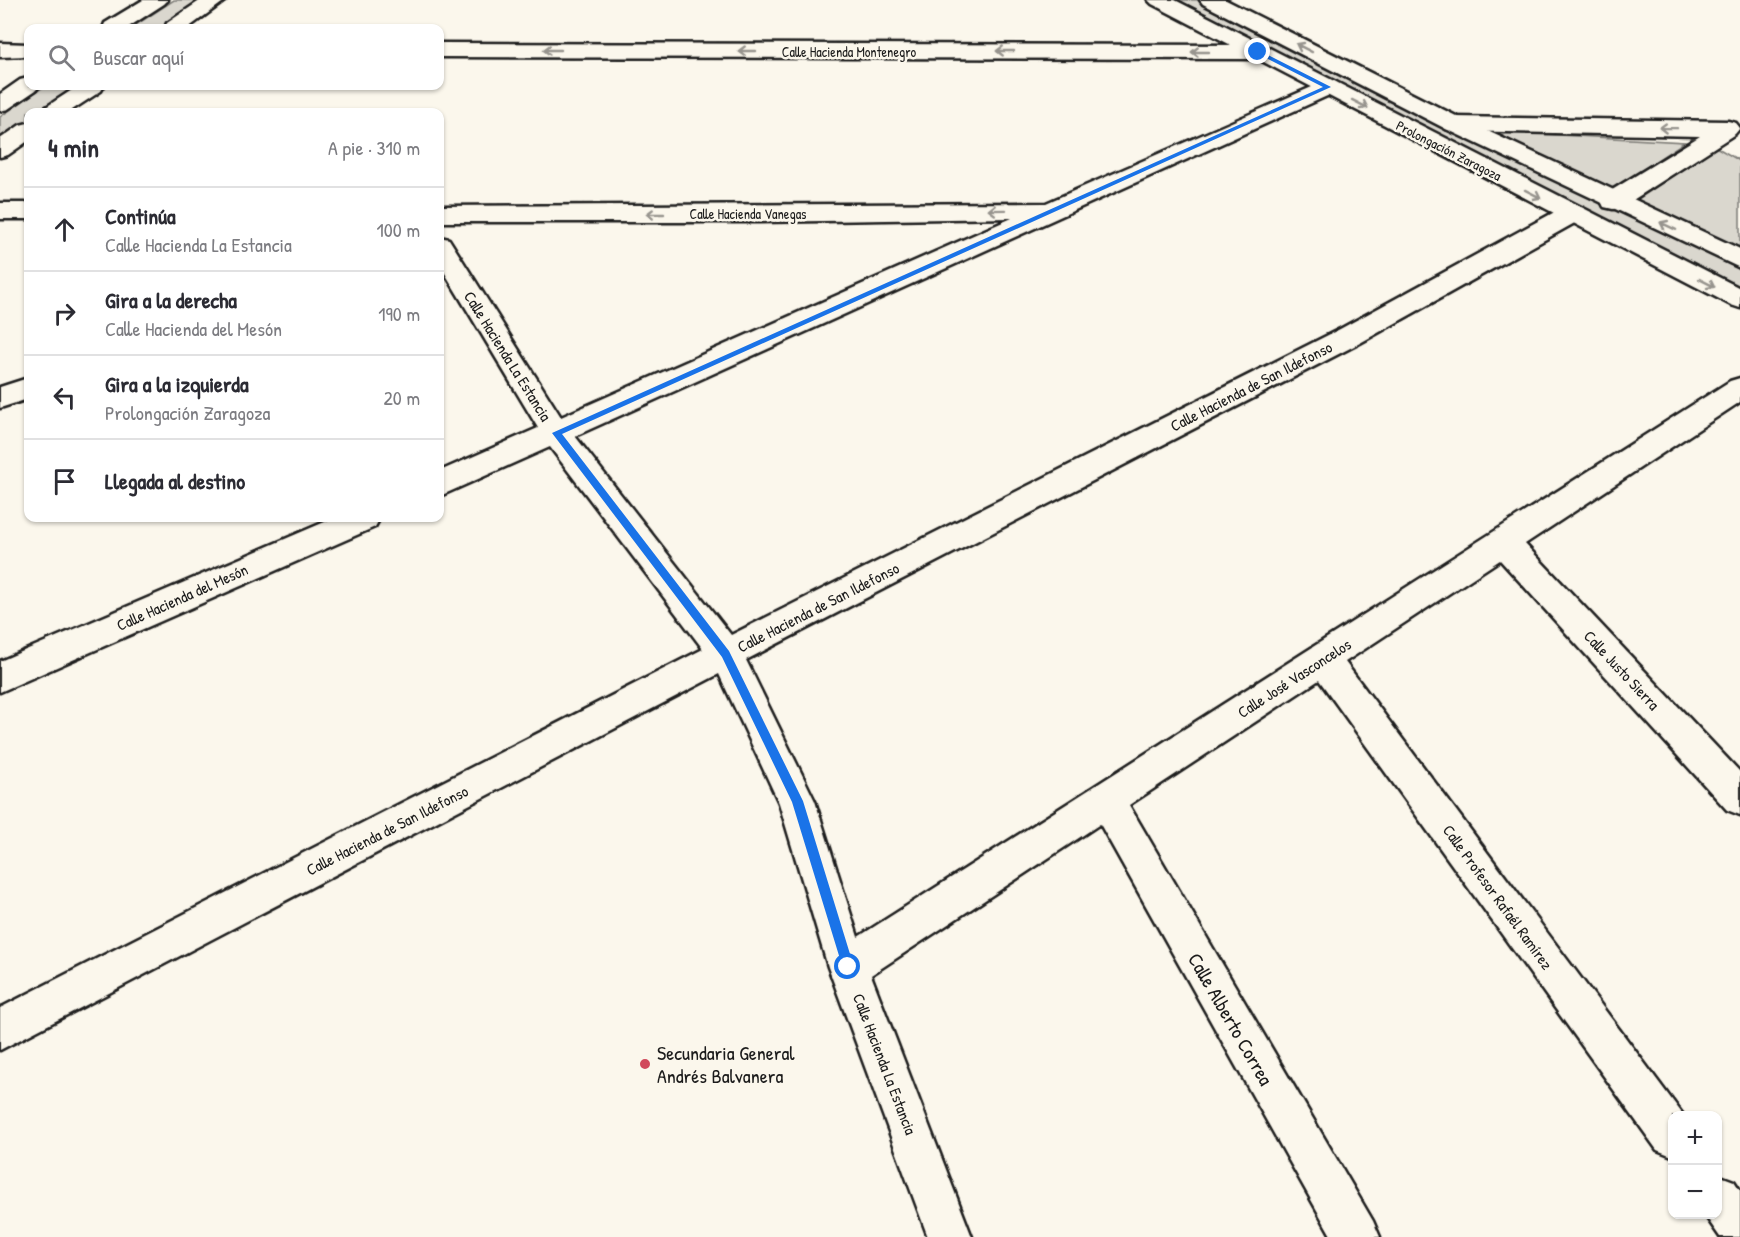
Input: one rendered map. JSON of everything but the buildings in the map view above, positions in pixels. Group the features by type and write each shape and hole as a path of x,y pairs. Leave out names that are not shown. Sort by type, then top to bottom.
{"street":[{"path":"119,24 157,0"},
{"path":"181,24 215,0"},
{"name":"Prolongación Zaragoza","path":"1159,0 1740,299"},
{"name":"Prolongación Zaragoza","path":"1210,0 1454,124 1740,260"},
{"path":"0,50 24,50"},
{"name":"Calle Hacienda Montenegro","path":"444,50 1258,52"},
{"path":"444,482 1328,87"},
{"path":"0,104 24,88"},
{"path":"60,108 87,90"},
{"path":"1454,124 1733,126"},
{"path":"1613,201 1733,126"},
{"path":"0,150 24,133"},
{"name":"Calle Hacienda Vanegas","path":"444,226 748,214 1056,210"},
{"path":"0,211 24,211"},
{"name":"Calle Hacienda de San Ildefonso","path":"0,1030 726,654 1350,336 1571,214"},
{"name":"Calle Hacienda La Estancia","path":"444,231 556,433 726,654 797,801 848,967 950,1237"},
{"name":"Calle José Vasconcelos","path":"848,967 1740,388"},
{"path":"0,398 24,389"},
{"name":"Calle Hacienda del Mesón","path":"0,677 355,522"},
{"name":"Calle Justo Sierra","path":"1503,542 1740,798"},
{"name":"Calle Profesor Rafaél Ramírez","path":"1323,659 1668,1130"},
{"name":"Calle Alberto Correa","path":"1106,800 1357,1237"},
{"path":"1722,1202 1740,1227"}],"shaded area":[{"path":"174,0 206,0 170,24 137,24"},
{"path":"1159,0 1210,0 1740,259 1740,299"},
{"path":"39,90 76,90 49,108 24,108 24,126 0,142 0,117"},
{"path":"1484,131 1684,142 1609,192"},
{"path":"1716,147 1740,161 1740,251 1634,202"}],"place":[{"name":"Secundaria General Andrés Balvanera","path":"645,1064"}],"route":[{"path":"848,967 797,801 726,654 556,433 1328,87 1258,52"}]}
